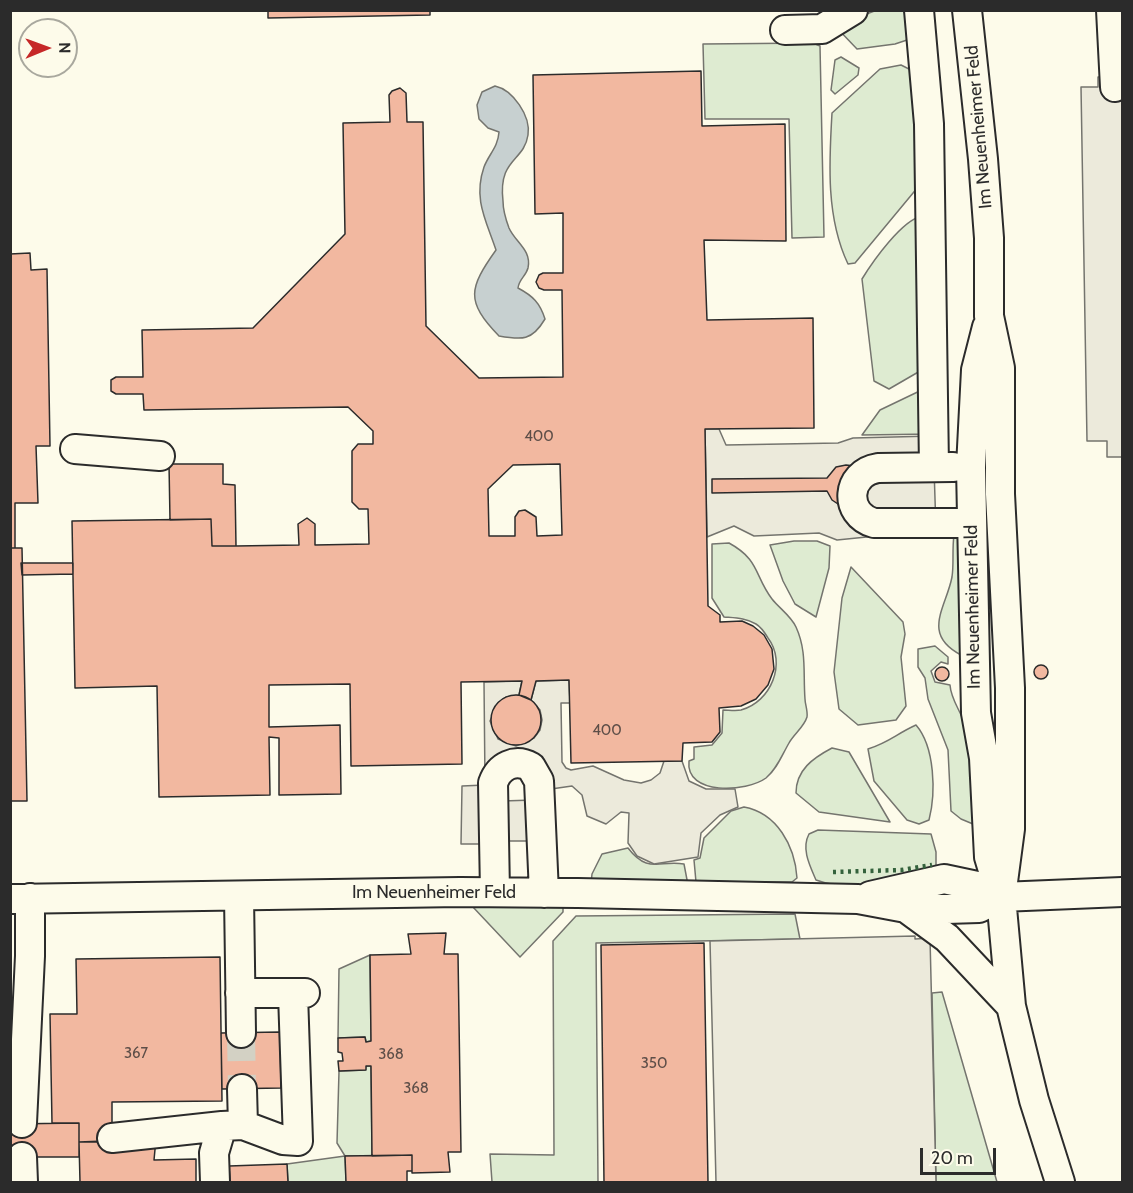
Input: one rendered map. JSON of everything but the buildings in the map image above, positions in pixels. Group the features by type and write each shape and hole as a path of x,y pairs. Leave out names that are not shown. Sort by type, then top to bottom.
{"street":[{"path":"784,30 822,28 853,10"},
{"path":"919,10 929,124 934,467"},
{"name":"Im Neuenheimer Feld","path":"967,10 989,238 989,316 1000,368 1000,468 1010,688 1010,829 1000,897"},
{"path":"1111,10 1115,87"},
{"name":"Im Neuenheimer Feld","path":"989,316 976,370 970,467 976,713 984,758 989,857 1000,897 1011,1006 1034,1100 1060,1182"},
{"path":"75,449 160,456"},
{"path":"971,523 874,523 860,516 854,508 851,497 853,486 867,470 934,467 1000,468"},
{"path":"495,892 493,783 501,770 515,763 531,767 539,781 544,893"},
{"name":"Im Neuenheimer Feld","path":"858,899 944,879 977,886 1000,897"},
{"name":"Im Neuenheimer Feld","path":"20,899 495,892 858,899 906,908 980,908 1000,897"},
{"path":"1000,897 1122,892"},
{"path":"239,896 241,1033"},
{"path":"20,899 30,956 22,1124"},
{"name":"Im Neuenheimer Feld","path":"906,908 947,938 1011,1006"},
{"path":"112,1138 232,1125 283,1140 298,1141 299,994 240,993"},
{"path":"215,1182 214,1153 232,1125 243,1089"}],"green space":[{"path":"877,10 904,11 908,26 907,40 895,44 857,49 835,26"},
{"path":"813,43 820,46 824,237 792,238 789,119 705,119 703,44"},
{"path":"841,57 859,68 858,75 835,94 831,90 835,60"},
{"path":"901,65 911,70 923,181 855,263 848,264 832,209 830,151 832,113 880,69"},
{"path":"922,216 927,367 889,389 874,381 862,279 897,233 914,219"},
{"path":"928,387 932,434 862,435 880,410"},
{"path":"960,534 961,655 949,647 939,629 939,620 952,577 954,535"},
{"path":"794,541 817,541 830,546 829,568 816,617 795,604 783,581 770,545"},
{"path":"729,543 739,549 751,562 772,599 796,627 803,653 807,717 766,778 745,786 719,788 697,780 690,772 689,761 694,759 694,747 712,745 722,733 723,710 741,710 761,699 768,690 776,670 774,648 761,628 748,621 724,617 712,598 712,544"},
{"path":"851,567 903,622 905,634 901,657 906,706 896,720 858,725 839,709 834,672 842,598"},
{"path":"935,646 948,657 948,664 941,662 931,671 935,682 950,685 968,739 979,818 973,824 961,819 951,811 948,750 928,699 925,678 918,667 918,649"},
{"path":"916,725 927,745 933,784 929,820 919,824 907,820 874,781 868,749"},
{"path":"832,748 849,752 890,822 819,812 796,793 802,771 818,756"},
{"path":"744,807 766,816 782,833 793,854 797,878 792,882 696,882 694,860 700,858 704,838 731,811"},
{"path":"818,830 931,834 936,852 936,873 861,886 845,886 816,880 807,857 806,846 809,834"},
{"path":"628,848 635,856 648,863 684,864 688,885 591,883 592,874 602,854"},
{"path":"472,906 563,906 563,912 520,957"},
{"path":"795,914 800,939 596,943 598,1182 492,1182 490,1154 554,1155 553,941 576,916"},
{"path":"370,955 371,1041 366,1042 365,1037 338,1038 339,969"},
{"path":"942,992 997,1182 936,1182 932,993"},
{"path":"366,1066 371,1066 372,1156 345,1156 337,1143 339,1071 365,1070"},
{"path":"345,1156 346,1182 288,1182 287,1164"}],"shaded area":[{"path":"1122,76 1122,457 1107,457 1107,441 1087,441 1081,87 1098,87 1098,77"},
{"path":"495,86 502,88 514,98 524,112 528,128 526,144 504,176 503,204 509,228 528,256 528,268 518,288 535,300 545,319 536,332 520,338 499,336 480,313 475,294 480,275 496,250 482,209 480,189 484,167 495,146 499,132 488,128 479,119 477,105 482,92"},
{"path":"705,429 719,429 726,445 838,443 853,438 933,436 936,530 837,540 819,533 754,536 734,526 707,537"},
{"path":"569,680 570,703 561,703 562,762 566,768 571,770 593,766 624,780 641,783 651,780 660,773 664,761 682,761 689,781 706,789 735,789 738,807 720,815 701,833 698,857 654,864 637,856 628,843 629,813 621,812 606,824 587,816 582,795 572,786 551,789 542,768 485,783 484,682 522,681 519,695 506,697 498,703 490,721 498,739 516,746 534,738 540,730 542,720 540,710 531,700 536,681"},
{"path":"485,785 486,844 461,844 462,786"},
{"path":"534,800 535,841 503,841 502,801"},
{"path":"915,936 915,939 930,938 936,1182 716,1182 710,941"}],"tunnel":[{"path":"241,1033 242,1089"}],"hedge":[{"path":"833,872 901,870 932,865"}]}
